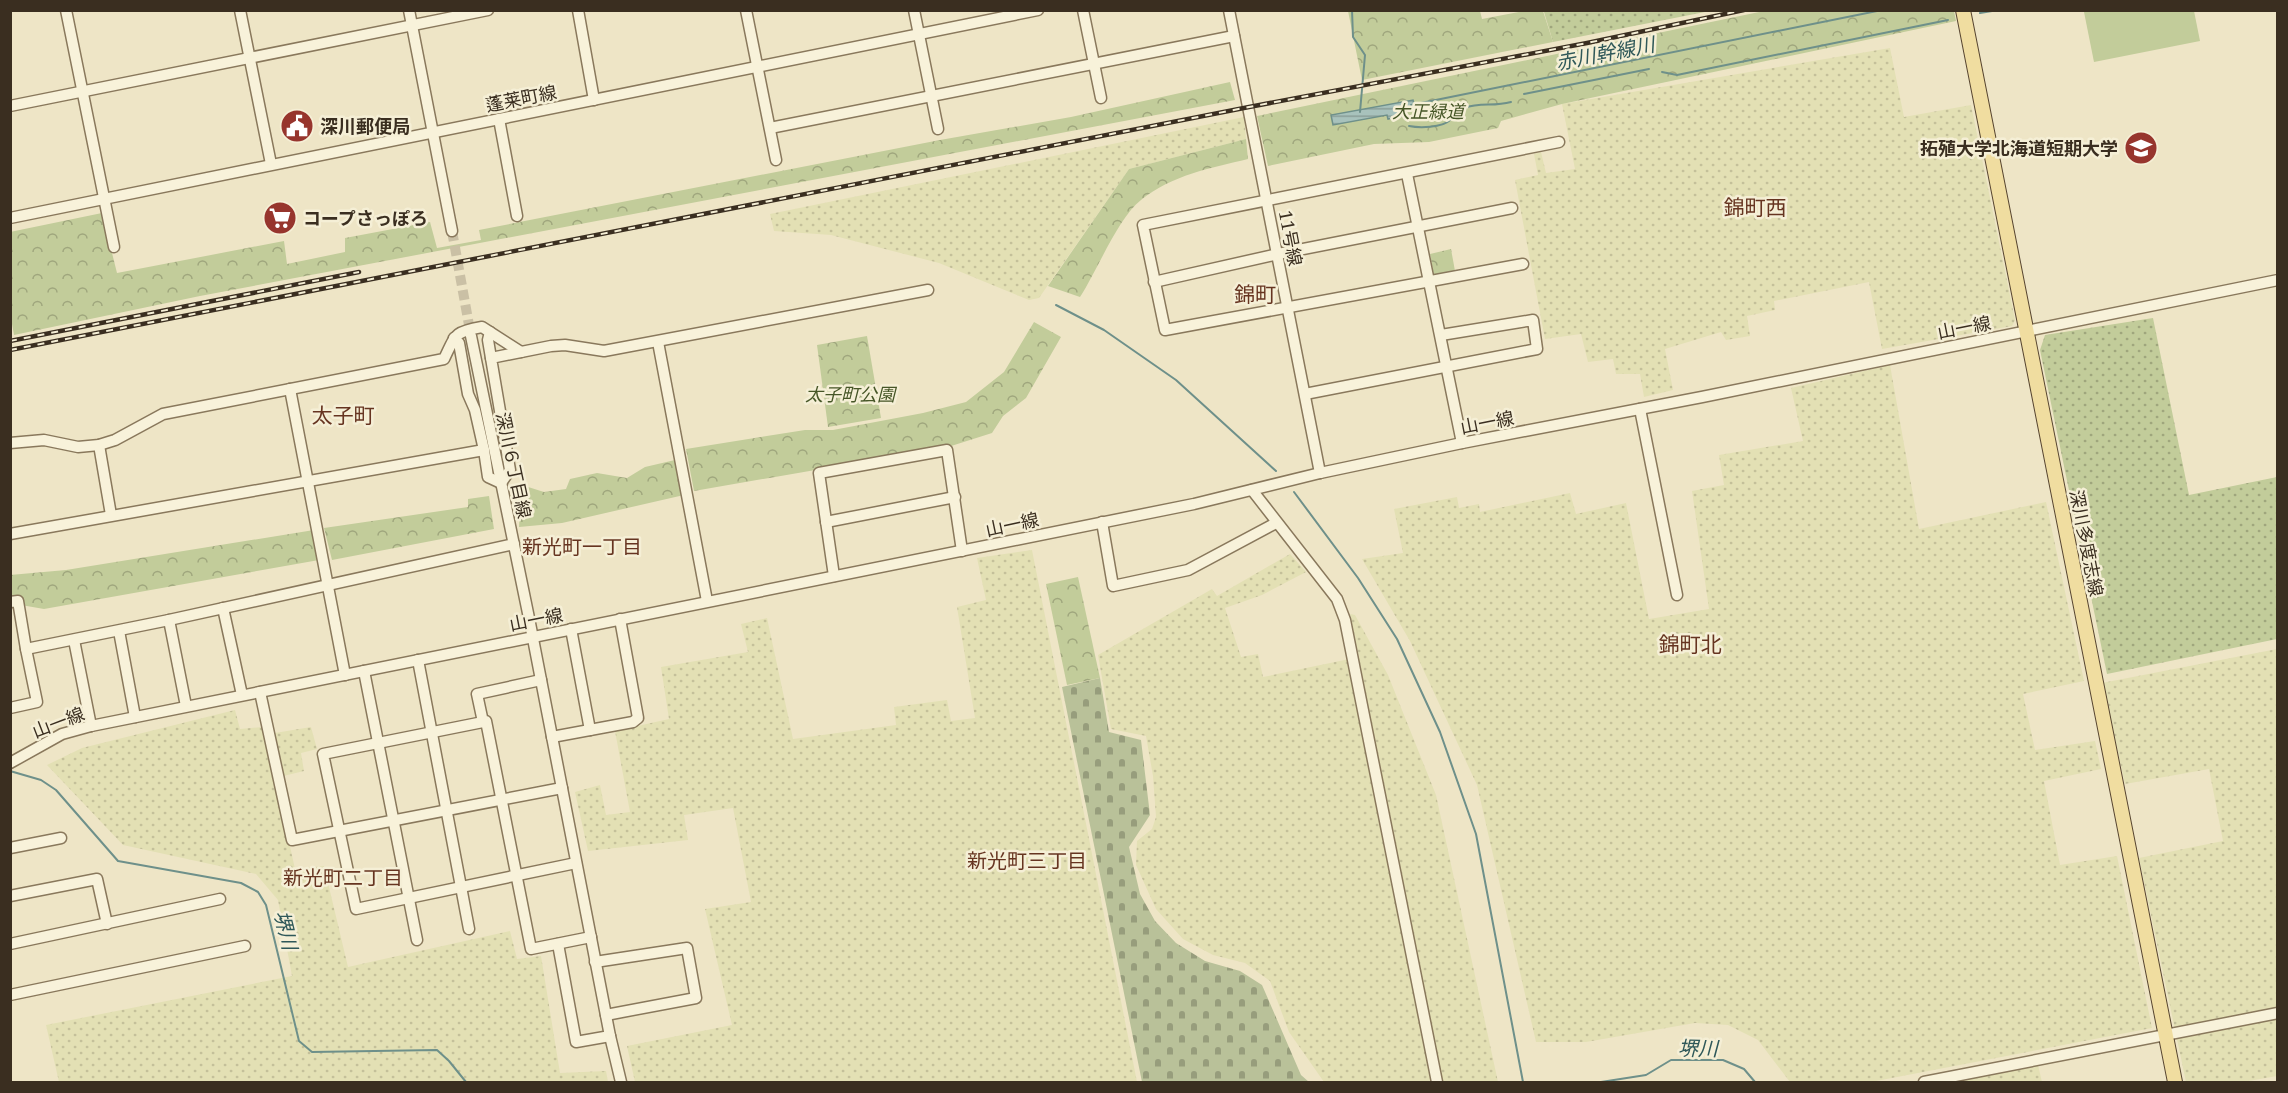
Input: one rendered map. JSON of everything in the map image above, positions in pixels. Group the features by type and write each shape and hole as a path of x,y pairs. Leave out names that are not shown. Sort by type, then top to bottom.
{"main road":[{"name":"深川多度志線","path":"1963,10 2175,1083"}],"street":[{"path":"66,10 114,247"},
{"path":"240,10 270,164"},
{"path":"409,10 452,231"},
{"path":"10,106 488,10"},
{"path":"578,10 594,100"},
{"path":"746,10 776,160"},
{"path":"914,10 938,129"},
{"name":"蓬莱町線","path":"10,218 1038,10"},
{"path":"1083,10 1101,98"},
{"name":"11号線","path":"1229,10 1320,473"},
{"path":"770,128 1234,36"},
{"path":"499,119 517,216"},
{"path":"1523,264 1165,330 1143,225 1559,142"},
{"path":"1407,174 1462,443"},
{"path":"1154,282 1278,254 1512,208"},
{"name":"山一線","path":"10,763 62,734 91,726 1194,504 1320,473 1462,443 2277,280"},
{"path":"491,358 565,345 604,351 928,290"},
{"path":"1305,394 1537,349 1533,320 1441,335"},
{"path":"10,443 44,440 78,447 99,446 163,414 444,359 460,331 482,327 521,352"},
{"path":"454,338 459,343 468,394 475,410 488,477 501,483 510,470 488,340 490,332"},
{"name":"深川６丁目線","path":"471,336 621,1083"},
{"path":"658,342 707,601"},
{"path":"290,389 345,675"},
{"path":"1640,409 1677,595"},
{"path":"99,446 111,515"},
{"path":"10,534 484,450"},
{"path":"834,576 819,473 947,450 962,551"},
{"path":"1252,490 1337,599 1345,620 1437,1083"},
{"path":"826,522 954,497"},
{"path":"1102,522 1113,586 1188,570 1276,523"},
{"path":"26,649 119,631 514,544"},
{"path":"10,602 18,601 37,702 10,708"},
{"path":"223,608 242,695"},
{"path":"552,737 633,722 638,718 620,619"},
{"path":"169,620 186,706"},
{"path":"570,629 590,730"},
{"path":"119,631 135,717"},
{"path":"74,640 91,726"},
{"path":"418,660 469,929"},
{"path":"364,671 417,940"},
{"path":"483,722 477,694 541,680"},
{"path":"260,692 292,840 562,788"},
{"path":"576,863 518,875 408,897 356,909 323,754 486,721 518,875 531,949 591,937"},
{"path":"10,848 61,838"},
{"path":"10,897 97,879 107,924"},
{"path":"10,944 220,899"},
{"path":"558,944 576,1042 610,1036"},
{"path":"10,995 245,946"},
{"path":"595,962 687,948 696,998 606,1015"},
{"path":"1924,1083 2277,1013"}],"shaded area":[{"path":"1890,48 1904,117 1971,105 2015,320 2012,326 1882,349 1869,282 1774,301 1775,310 1747,316 1750,336 1726,340 1721,332 1665,349 1673,390 1644,397 1640,374 1616,374 1613,359 1588,362 1581,334 1545,339 1515,180 1538,175 1534,154 1541,152 1546,173 1575,169 1562,104"},
{"path":"1244,117 1246,139 1129,169 1039,298 1029,300 939,263 831,235 774,231 770,214"},
{"path":"1890,365 1919,529 2046,502 2084,681 2023,694 2035,750 2095,741 2101,769 2044,781 2060,865 2117,856 2152,1028 1871,1082 1790,1082 1758,1040 1728,1025 1695,1023 1586,1042 1536,1042 1477,785 1410,641 1362,559 1403,553 1394,509 1457,497 1459,508 1479,504 1480,512 1570,493 1576,514 1626,503 1649,619 1709,609 1692,491 1724,485 1719,455 1803,441 1791,388"},
{"path":"1032,550 1137,1082 635,1082 627,1046 732,1025 705,909 751,902 733,808 684,815 688,840 588,851 575,792 600,785 606,815 630,812 615,731 669,719 661,667 748,652 741,624 767,618 793,739 896,725 894,707 947,700 951,721 975,718 957,607 986,600 977,558"},
{"path":"1290,554 1306,572 1262,595 1225,608 1241,657 1258,654 1263,677 1359,657 1350,614 1355,615 1388,675 1436,795 1498,1082 1324,1082 1289,1032 1270,981 1245,963 1213,955 1183,939 1156,909 1136,865 1137,841 1152,829 1156,817 1153,776 1146,736 1111,729 1098,655 1212,589 1217,596"},
{"path":"2277,649 2277,1076 2243,1082 2186,1082 2139,858 2223,841 2209,769 2125,784 2102,683"},
{"path":"235,710 240,729 263,727 263,735 311,727 317,749 301,753 304,771 275,778 295,869 324,866 348,967 510,931 517,959 541,956 560,1073 606,1071 608,1082 59,1082 46,1025 292,976 278,900 256,874 123,845 47,765 82,748"},
{"path":"2038,1065 2042,1082 1952,1082"}],"green space":[{"path":"1553,10 1710,11 1553,42 1544,12"},
{"path":"1348,11 1480,11 1482,19 1524,11 1543,11 1553,42 1362,80"},
{"name":"大正緑道","path":"1764,11 1954,11 1956,21 1562,104 1501,121 1498,128 1429,142 1374,144 1268,166 1257,116"},
{"path":"2194,11 2200,41 2094,62 2084,12"},
{"path":"1230,82 1235,100 200,296 14,335 10,313 10,232 102,213 117,273 284,241 287,264 345,252 345,238 430,222 437,248 481,240 479,230 940,140 1071,117"},
{"path":"1246,139 1248,159 1179,178 1153,191 1132,208 1080,297 1048,286 1129,169"},
{"path":"1451,249 1455,271 1434,276 1430,254"},
{"path":"2153,318 2189,495 2277,477 2277,639 2107,674 2040,350 2045,335"},
{"path":"1034,322 1061,337 1026,398 1003,416 992,433 948,447 694,491 686,449 805,430 833,430 923,413 966,402 1004,372"},
{"name":"太子町公園","path":"867,336 881,418 828,427 817,345"},
{"path":"675,460 684,495 562,523 519,527 520,510 516,492 525,486 544,492 566,489 570,479 597,473 627,478 645,467"},
{"path":"489,496 494,529 332,560 324,528 468,507 468,499"},
{"path":"314,530 319,560 44,609 21,605 11,606 10,575 66,570"},
{"path":"1078,577 1100,678 1067,685 1046,584"},
{"path":"1100,678 1109,732 1141,740 1150,815 1129,847 1140,894 1155,921 1176,943 1205,961 1240,971 1262,985 1301,1075 1309,1082 1142,1082 1062,687"}],"water":[{"path":"1413,100 1415,108 1401,110 1402,116 1388,119 1387,115 1333,125 1331,115"}],"waterway":[{"path":"1352,10 1353,37 1365,55 1360,112"},
{"name":"赤川幹線川","path":"1411,105 1882,10"},
{"path":"1980,13 1992,11"},
{"path":"1662,72 1677,75 1948,20"},
{"path":"1524,94 1649,69"},
{"path":"1409,126 1436,126 1446,123 1464,108 1511,102"},
{"path":"1056,305 1104,330 1176,380 1276,471"},
{"path":"1294,492 1358,578 1397,639 1440,732 1476,834 1523,1082"},
{"name":"堺川","path":"10,771 41,780 56,790 118,861 241,883 258,892 266,905 299,1041 312,1052 437,1050 466,1082"},
{"name":"堺川","path":"1601,1082 1646,1075 1671,1060 1723,1060 1744,1069 1755,1082"}],"tunnel":[{"path":"452,231 471,336"}],"railway":[{"path":"10,350 1587,43 1744,10"},
{"path":"10,341 359,272"}],"place":[{"name":"深川郵便局","path":"297,126"},
{"name":"拓殖大学北海道短期大学","path":"2141,148"},
{"name":"コープさっぽろ","path":"280,218"}],"district":[{"name":"錦町西","path":"1755,207"},
{"name":"錦町","path":"1255,294"},
{"name":"太子町","path":"343,415"},
{"name":"新光町一丁目","path":"582,546"},
{"name":"錦町北","path":"1690,644"},
{"name":"新光町三丁目","path":"1027,860"},
{"name":"新光町二丁目","path":"343,877"}]}
